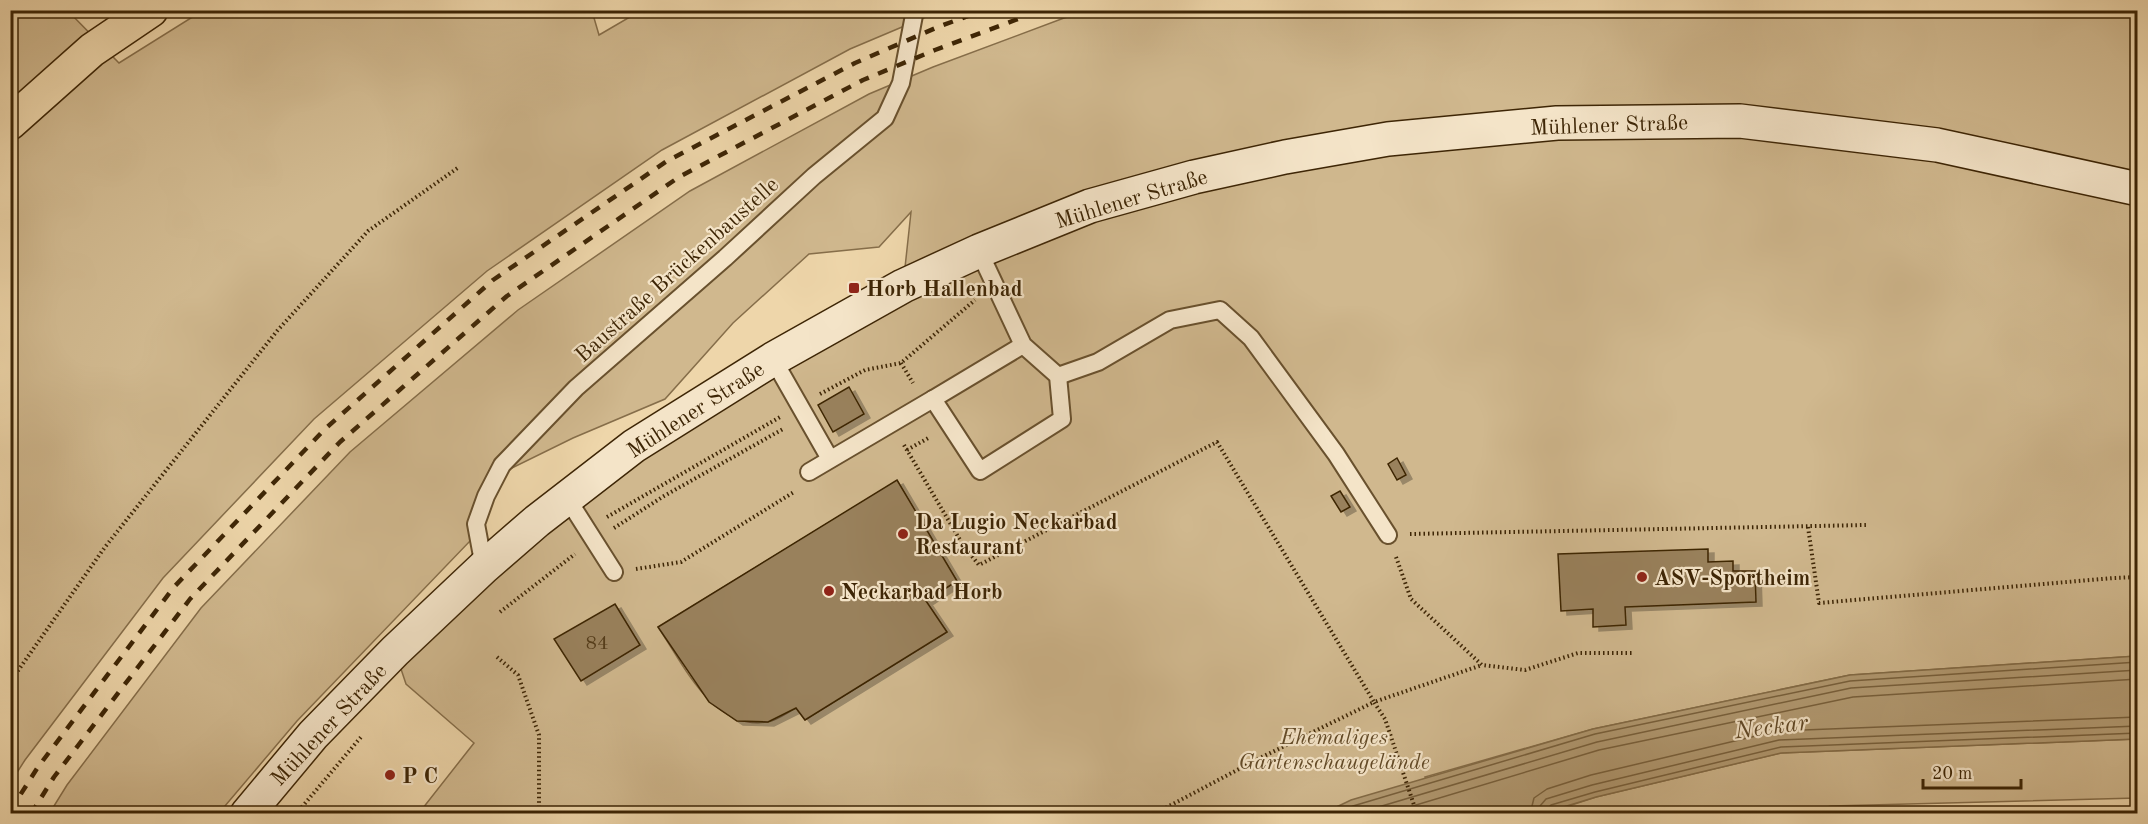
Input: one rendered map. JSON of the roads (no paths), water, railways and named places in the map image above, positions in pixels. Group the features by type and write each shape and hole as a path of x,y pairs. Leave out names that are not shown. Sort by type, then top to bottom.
{"main road":[{"path":"10,123 92,50 151,10"},
{"name":"Mühlener Straße","path":"247,813 313,735 395,651 484,567 537,521 634,446 773,359 903,286 979,251 1090,206 1194,177 1285,157 1388,140 1557,123 1740,121 1937,145 2138,189"}],"lane":[{"name":"Baustraße Brückenbaustelle","path":"484,567 477,524 486,496 502,465 576,388 725,258 814,176 885,118 900,83 915,10"},
{"path":"933,399 980,471 1062,419 1058,376 1023,345 979,251"},
{"path":"1058,376 1098,362 1170,320 1220,310 1251,338 1336,453 1388,535"},
{"path":"809,472 1023,345"},
{"path":"773,359 830,459"},
{"path":"567,498 615,572"}],"water":[{"name":"Neckar","path":"2137,656 2137,739 1781,753 1596,797 1544,813 1324,813 1351,800 1593,729 1850,675"}],"railway":[{"path":"10,811 38,767 174,587 325,429 493,280 667,161 855,63 984,10"},
{"path":"31,814 54,777 190,599 340,442 507,296 679,177 863,80 1042,10"}],"place":[{"name":"Horb Hallenbad","path":"854,288"},
{"name":"Da Lugio Neckarbad Restaurant","path":"903,534"},
{"name":"ASV-Sportheim","path":"1642,577"},
{"name":"Neckarbad Horb","path":"829,591"},
{"name":"P C","path":"390,775"}],"park label":[{"name":"Ehemaliges Gartenschaugelände","path":"1334,748"}]}
